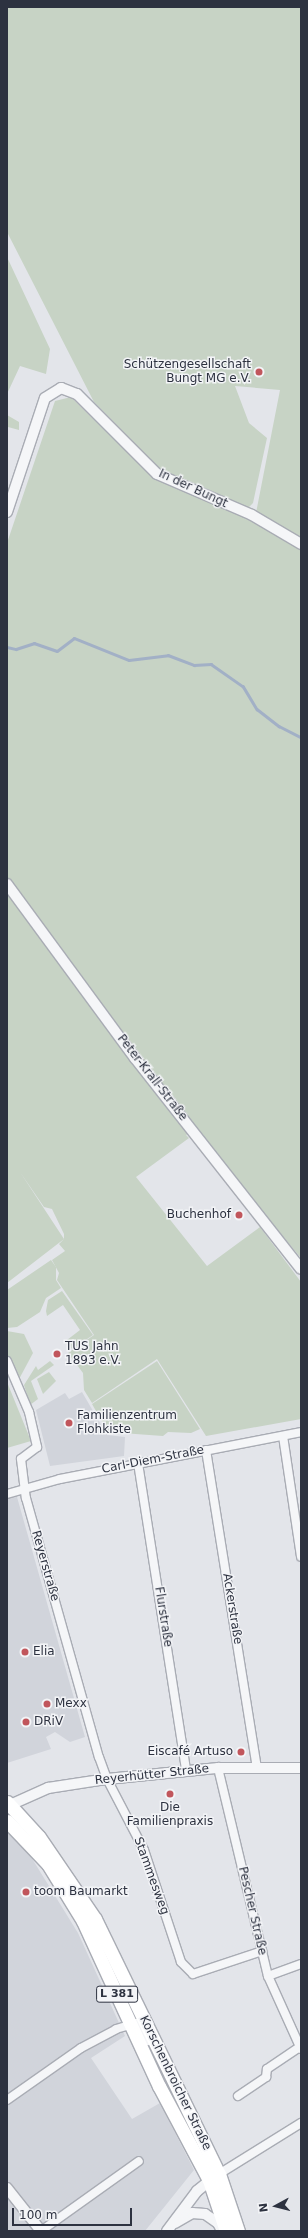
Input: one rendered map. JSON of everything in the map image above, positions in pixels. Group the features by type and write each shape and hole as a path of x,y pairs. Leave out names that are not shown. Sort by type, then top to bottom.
{"main road":[{"name":"Korschenbroicher Straße","path":"8,1804 74,1882 166,2066 238,2231"},
{"name":"Korschenbroicher Straße","path":"7,1821 48,1864 83,1921 130,2024 214,2177 226,2231"}],"street":[{"name":"In der Bungt","path":"7,512 45,398 61,388 77,394 157,474 252,516 301,544"},
{"name":"Peter-Krall-Straße","path":"7,884 135,1058 301,1269"},
{"name":"Reyerstraße","path":"7,1362 29,1412 37,1447 21,1459 28,1505 107,1779"},
{"name":"Carl-Diem-Straße","path":"7,1494 26,1487 138,1463 301,1432"},
{"path":"283,1436 301,1557"},
{"name":"Ackerstraße","path":"206,1450 258,1768"},
{"name":"Flurstraße","path":"138,1463 186,1771"},
{"name":"Reyerhütter Straße","path":"8,1804 48,1788 107,1779 218,1768 301,1768"},
{"name":"Pescher Straße","path":"218,1768 268,1976 301,2048"},
{"name":"Stammesweg","path":"107,1779 144,1850 181,1962 193,1974 262,1951"},
{"path":"268,1976 301,1964"},
{"path":"7,2100 81,2048 130,2024 137,2023 166,2066"},
{"path":"238,2096 266,2077 267,2070 301,2048"},
{"path":"169,2228 214,2177 301,2123"},
{"path":"7,2188 41,2231 139,2161"},
{"path":"169,2228 192,2213 204,2214 218,2223 222,2231"}],"shaded area":[{"name":"Familienzentrum Flohkiste","path":"82,1392 107,1435 125,1437 124,1456 50,1466 36,1410 65,1393 69,1399"},
{"path":"17,1497 85,1737 70,1742 55,1732 46,1737 51,1749 7,1763 7,1498"},
{"path":"7,1828 23,1844 78,1933 125,2036 91,2058 132,2119 160,2103 194,2170 145,2231 7,2231"}],"green space":[{"path":"7,7 301,7 301,1258 193,1131 186,1135 189,1138 136,1177 207,1266 260,1227 301,1282 301,1419 206,1436 157,1359 92,1403 84,1390 83,1373 68,1353 94,1335 57,1280 59,1273 52,1260 65,1251 59,1244 64,1239 7,1283 7,543 55,401 71,397 153,478 256,513 280,390 235,386 249,423 267,438 253,503 247,509 160,469 94,402 7,232","holes":["20,1172 44,1207 52,1209 64,1234 64,1239"]},
{"path":"7,257 50,349 46,374 20,366 7,394"},
{"path":"7,415 19,422 19,430 8,427 7,431"},
{"path":"51,1260 56,1267 56,1280 61,1288 46,1298 40,1312 17,1327 7,1328 7,1290"},
{"path":"62,1291 93,1335 72,1349 67,1340 80,1330 63,1305 47,1316 46,1311 48,1300"},
{"path":"7,1331 24,1334 33,1353 18,1381 7,1357"},
{"path":"50,1361 54,1365 31,1381 38,1399 30,1405 24,1385 36,1366 38,1370"},
{"path":"157,1361 200,1429 191,1433 168,1432 163,1436 108,1432 92,1404"},
{"path":"49,1372 56,1381 43,1394 37,1379"},
{"path":"7,1382 31,1441 7,1448"}],"waterway":[{"path":"7,647 16,649 34,643 57,651 74,638 129,660 168,655 194,665 211,664 243,686 257,709 279,726 301,737"}],"place":[{"name":"Schützengesellschaft Bungt MG e.V.","path":"259,372"},
{"name":"Buchenhof","path":"239,1215"},
{"name":"TUS Jahn 1893 e.V.","path":"57,1354"},
{"name":"Familienzentrum Flohkiste","path":"69,1423"},
{"name":"Elia","path":"25,1652"},
{"name":"Mexx","path":"47,1704"},
{"name":"DRiV","path":"26,1722"},
{"name":"Eiscafé Artuso","path":"241,1752"},
{"name":"Die Familienpraxis","path":"170,1794"},
{"name":"toom Baumarkt","path":"26,1892"}]}
